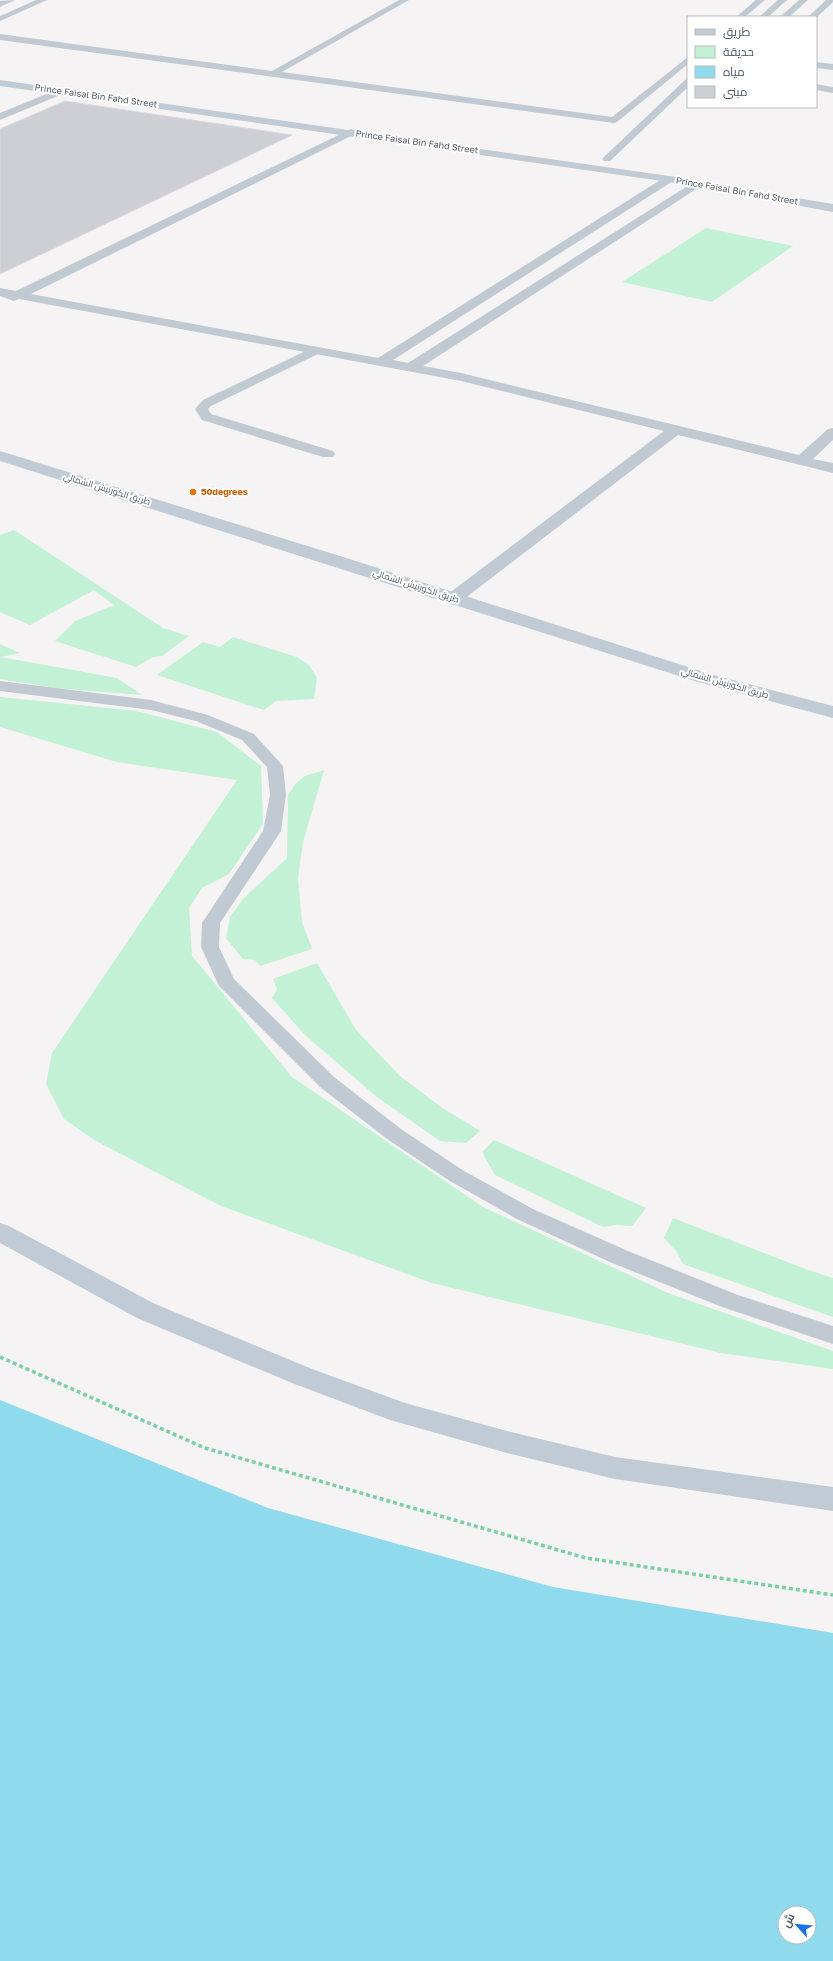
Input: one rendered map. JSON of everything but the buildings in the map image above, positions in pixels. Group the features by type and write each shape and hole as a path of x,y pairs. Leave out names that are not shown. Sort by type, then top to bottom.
{"main road":[{"name":"Prince Faisal Bin Fahd Street","path":"0,73 606,159 794,190"},
{"name":"Prince Faisal Bin Fahd Street","path":"0,83 351,132 668,179 833,208"},
{"name":"طريق الكورنيش الشمالي","path":"0,456 704,678 833,712"},
{"path":"0,1232 146,1311 302,1376 400,1412 507,1442 615,1468 833,1499"}],"street":[{"path":"0,4 10,0"},
{"path":"0,117 61,91"},
{"path":"0,303 19,296 351,132"},
{"path":"382,362 668,179"},
{"path":"411,367 696,184"},
{"path":"0,292 461,377 833,468"},
{"path":"454,598 675,430"},
{"path":"802,461 833,432"}],"lane":[{"path":"0,19 43,0"},
{"path":"273,74 405,0"},
{"path":"741,16 761,0"},
{"path":"764,16 783,0"},
{"path":"785,16 804,0"},
{"path":"813,16 831,0"},
{"path":"0,37 614,120 687,61"},
{"path":"817,65 833,67"},
{"path":"606,159 687,83"},
{"path":"817,87 833,90"},
{"path":"314,351 207,402 201,409 206,417 328,454"},
{"path":"0,686 151,705 202,718 248,737 275,766 278,794 272,831 255,859 226,898 211,923 210,947 226,982 327,1082 394,1134 457,1176 524,1214 620,1257 730,1301 833,1335"}],"path":[{"path":"0,1357 205,1448 586,1558 833,1595"}],"green space":[{"path":"706,228 793,246 712,302 622,282"},
{"path":"14,530 163,628 189,636 162,656 153,657 136,667 55,641 75,621 114,605 94,590 30,625 0,612 0,535"},
{"path":"233,637 297,657 309,665 317,678 314,699 276,701 264,710 157,675 203,642 220,647"},
{"path":"0,644 20,653 1,657 117,678 142,695 55,688 0,679"},
{"path":"0,697 137,711 217,732 261,766 263,824 229,874 202,888 189,908 192,956 292,1077 483,1207 668,1293 833,1351 833,1369 721,1353 432,1283 221,1206 96,1141 64,1119 46,1084 52,1053 237,780 117,762 0,727"},
{"path":"324,770 303,842 298,878 302,922 312,949 260,966 255,960 243,959 226,938 230,917 243,899 287,858 288,795 295,784 305,776"},
{"path":"317,963 356,1030 400,1076 441,1107 480,1131 466,1143 440,1141 377,1097 305,1035 272,998 277,989 273,979"},
{"path":"494,1140 646,1208 632,1226 617,1225 603,1227 495,1175 482,1152"},
{"path":"673,1218 808,1270 833,1278 833,1317 683,1264 676,1251 664,1238"}],"water":[{"path":"0,1400 268,1508 553,1587 833,1633 833,1961 0,1961"}],"place":[{"name":"50degrees","path":"193,492"}]}
